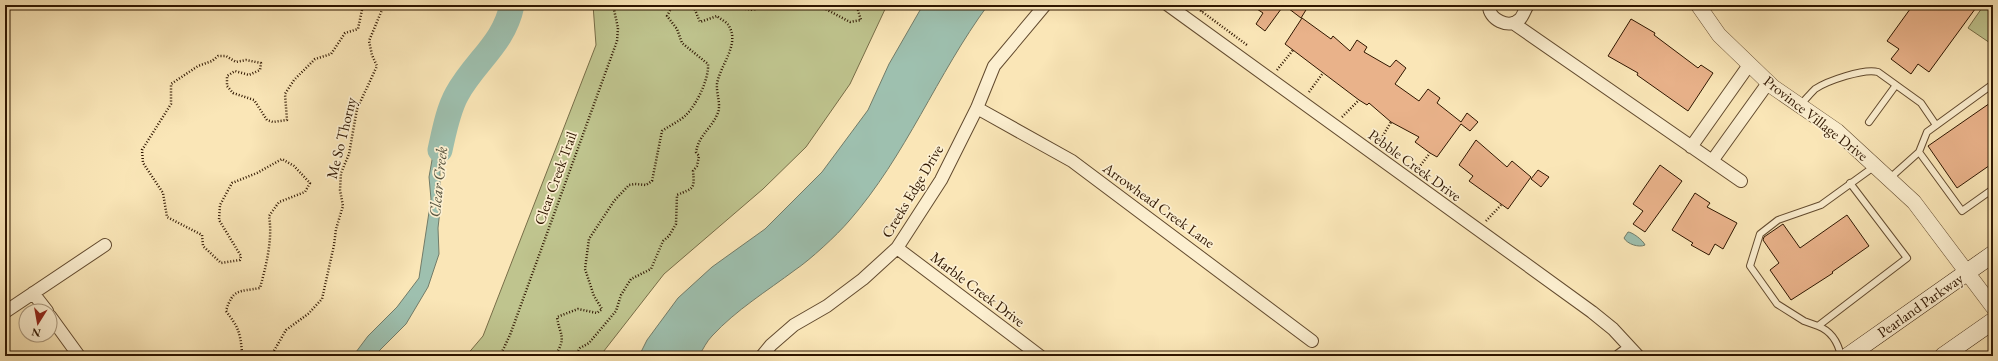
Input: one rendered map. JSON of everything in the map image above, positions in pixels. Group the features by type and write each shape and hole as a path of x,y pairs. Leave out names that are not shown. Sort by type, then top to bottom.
{"main road":[{"name":"Pearland Parkway","path":"1848,356 1993,254"},
{"path":"1943,356 1993,321"}],"street":[{"name":"Creeks Edge Drive","path":"762,356 771,345 794,325 827,306 863,279 897,248 942,180 978,108 994,66 1045,5"},
{"name":"Pebble Creek Drive","path":"1168,5 1592,312 1613,329 1634,352"},
{"path":"1489,5 1491,15 1497,20 1507,24 1513,23 1520,19 1528,5"},
{"name":"Province Village Drive","path":"1698,5 1719,35 1768,83 1837,131 1876,165 1914,202 1993,307"},
{"path":"1513,23 1741,181"},
{"path":"1691,147 1749,65"},
{"path":"1712,161 1768,83"},
{"name":"Arrowhead Creek Lane","path":"978,108 1072,161 1312,341"},
{"path":"5,312 105,245"},
{"name":"Marble Creek Drive","path":"897,248 1040,356"},
{"path":"33,293 41,303"},
{"path":"58,327 79,356"},
{"path":"1619,356 1634,352"}],"lane":[{"path":"1799,106 1818,88 1864,71 1872,70 1878,72 1921,103 1936,125"},
{"path":"1890,178 1919,152 1927,132 1993,84"},
{"path":"1869,122 1896,85"},
{"path":"1919,152 1962,211 1993,189"},
{"path":"1841,356 1839,348 1828,330 1804,321 1777,304 1750,266 1760,234 1778,220 1821,204 1876,165"},
{"path":"1818,326 1907,258 1850,183"}],"path":[{"path":"236,356 242,352 241,342 239,330 226,311 230,298 234,293 260,288 266,260 270,224 269,216 279,202 305,192 310,183 294,166 282,159 257,173 232,183 220,205 219,220 241,256 240,260 222,263 203,246 202,235 167,217 164,193 143,164 142,150 171,104 171,84 198,66 212,61 218,56 226,56 236,62 246,60 261,63 260,70 249,75 235,71 228,76 227,86 233,93 254,100 267,120 274,122 286,120 285,94 294,80 314,59 331,54 345,33 358,28 363,5"},
{"name":"Me So Thorny","path":"271,356 286,330 308,314 322,300 336,229 343,206 340,190 341,174 349,154 357,109 377,66 372,55 369,41 384,5"},
{"name":"Clear Creek Trail","path":"500,356 510,335 617,41 618,28 613,5"},
{"path":"555,356 561,346 563,337 557,318 578,309 597,313 602,309 594,296 585,269 589,240 614,201 629,185 646,185 652,181 662,131 686,115 704,86 708,71 708,64 682,43 677,29 667,16 673,5"},
{"path":"575,356 580,348 589,343 616,311 621,295 632,279 651,269 663,241 669,236 676,224 677,195 693,188 693,171 697,166 699,156 696,152 698,141 717,116 717,86 721,68 725,64 733,40 728,25 717,16 700,22 693,5"},
{"path":"734,5 739,8 754,10 758,5"},
{"path":"818,5 850,22 861,20 857,7 859,5"},
{"path":"1270,80 1293,50"},
{"path":"1301,102 1323,73"},
{"path":"1335,127 1359,100"},
{"path":"1372,153 1391,122"},
{"path":"1410,180 1430,153"},
{"path":"1478,230 1501,205"}],"green space":[{"path":"593,5 887,5 850,84 806,147 763,189 664,274 600,356 466,356 483,336 596,45"},
{"path":"1984,5 1993,11 1993,45 1968,28"}],"water":[{"path":"923,5 988,5 953,59 888,170 849,221 831,240 801,266 752,301 721,327 710,338 699,356 639,356 647,340 678,298 712,267 765,229 822,172 868,110 889,64"},
{"path":"444,116 452,119 440,173 440,210 438,228 439,254 428,287 406,324 374,356 353,356 368,336 397,307 419,278 431,199 429,177 435,143"},
{"path":"1628,232 1632,233 1645,245 1637,246 1630,244 1624,238"}],"building":[{"path":"1251,5 1284,5 1265,31 1256,24 1263,13"},
{"path":"1284,5 1309,5 1301,18"},
{"path":"1913,5 1978,5 1929,72 1918,64 1911,74 1891,59 1899,49 1887,41"},
{"path":"1302,18 1331,39 1333,36 1350,51 1357,40 1367,47 1364,52 1390,67 1396,60 1406,68 1395,84 1419,101 1428,89 1440,98 1437,103 1461,122 1467,113 1478,122 1470,131 1461,124 1437,157 1430,153 1415,142 1419,137 1391,122 1369,103 1367,105 1359,100 1285,44"},
{"path":"1631,19 1655,33 1654,35 1698,68 1701,65 1713,73 1688,111 1637,75 1638,73 1608,56"},
{"path":"1993,101 1993,163 1957,188 1928,146"},
{"path":"1476,140 1507,167 1512,161 1531,177 1508,209 1469,181 1473,176 1459,165"},
{"path":"1660,165 1682,181 1645,232 1633,224 1643,211 1633,204"},
{"path":"1538,170 1549,177 1541,187 1531,179"},
{"path":"1695,193 1710,203 1707,207 1737,223 1723,249 1715,244 1709,255 1691,245 1693,243 1672,230"},
{"path":"1847,215 1869,246 1832,272 1833,273 1791,300 1770,270 1779,263 1763,240 1764,237 1783,224 1800,248"}],"waterway":[{"name":"Clear Creek","path":"440,150 454,100 464,82 503,31 512,5"}]}
